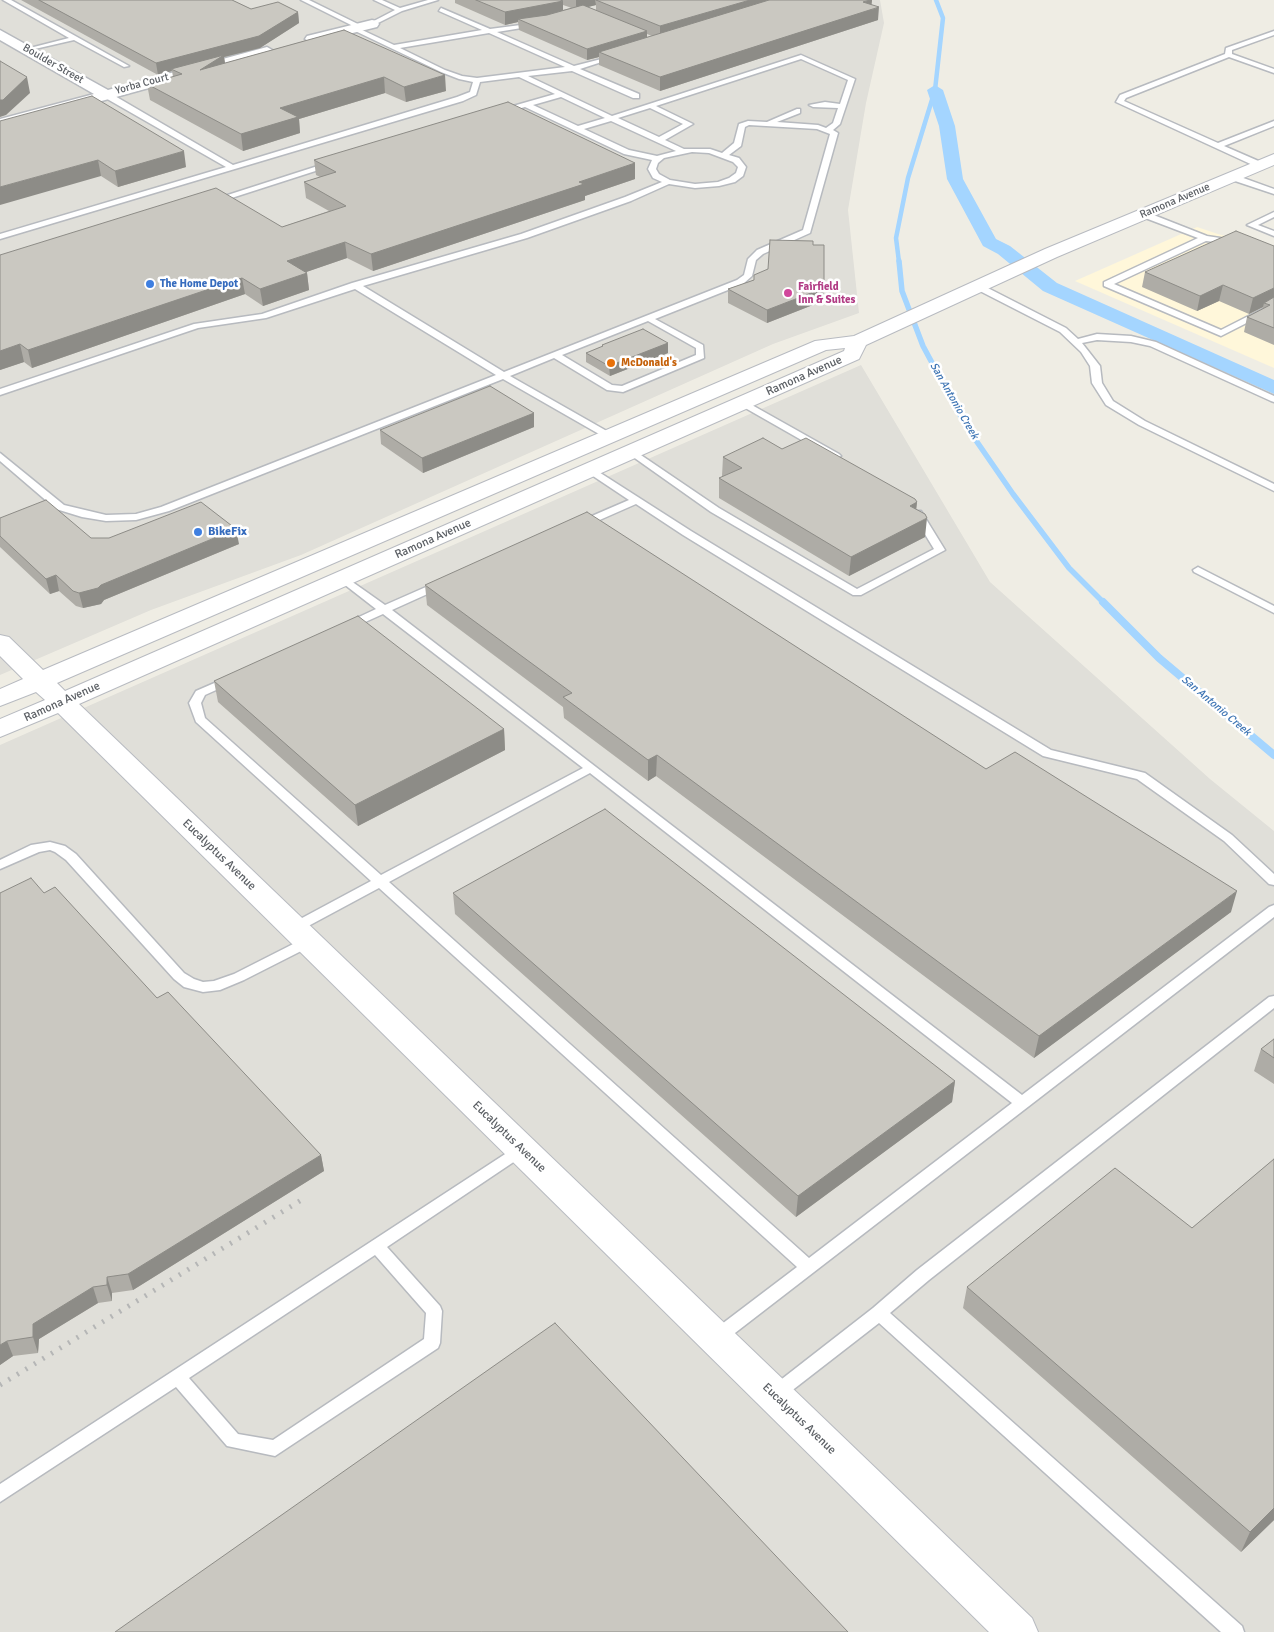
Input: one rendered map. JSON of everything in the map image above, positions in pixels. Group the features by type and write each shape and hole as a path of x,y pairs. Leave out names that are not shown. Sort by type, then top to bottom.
{"main road":[{"name":"Ramona Avenue","path":"0,729 50,691 609,436 822,345 858,341 1007,272 1267,162"},
{"name":"Ramona Avenue","path":"0,698 50,691 344,579 852,355 858,341"},
{"path":"609,436 632,452"},
{"name":"Eucalyptus Avenue","path":"0,642 1018,1632"}],"street":[{"path":"296,44 362,26"},
{"name":"Boulder Street","path":"0,34 105,94"},
{"name":"Yorba Court","path":"0,124 105,94 277,49"}],"lane":[{"path":"6,0 126,66"},
{"path":"304,0 362,26 393,47 461,78 477,80 522,76 574,68 622,54"},
{"path":"377,0 400,10"},
{"path":"362,26 400,10 435,0"},
{"path":"441,10 636,96"},
{"path":"393,47 547,22"},
{"path":"1229,55 1228,49 1274,33"},
{"path":"28,50 76,38"},
{"path":"1267,162 1217,146 1120,102 1123,97 1229,55 1274,71"},
{"path":"577,129 801,57 852,79 836,124 829,129"},
{"path":"522,76 682,151"},
{"path":"0,237 460,99 473,93 477,80"},
{"path":"105,94 232,168"},
{"path":"497,114 560,95"},
{"path":"812,106 825,104 842,106"},
{"path":"526,105 627,152 658,159"},
{"path":"650,106 689,124 660,140"},
{"path":"769,124 797,111"},
{"path":"0,456 60,506 82,514 98,517 136,517 165,509 740,282 748,276 752,259 760,252 807,231 834,133 829,129 748,123 742,126 738,144 725,154"},
{"path":"1217,146 1274,123"},
{"path":"682,151 710,151 725,154 736,160 742,167 740,174 732,180 701,186 668,182 656,176 652,169 654,162 658,159 682,151"},
{"path":"201,204 334,163"},
{"path":"1232,177 1274,192"},
{"path":"0,392 196,326 263,316 355,285 541,231 628,200 668,182"},
{"path":"1143,214 1205,238 1246,244"},
{"path":"1274,214 1251,225 1274,234"},
{"path":"1205,238 1107,284 1220,333 1274,306"},
{"path":"355,285 504,376 609,436"},
{"path":"970,289 1035,314 1063,330 1076,342 1095,366 1098,383 1110,403 1142,423 1274,488"},
{"path":"556,355 610,388 623,389 701,356 700,347 648,318"},
{"path":"1076,342 1097,337 1153,344 1274,399"},
{"path":"743,403 818,444 842,461"},
{"path":"632,452 715,510 858,593 940,550 915,509 907,504"},
{"path":"591,470 1047,753 1141,776 1228,838 1274,881"},
{"path":"567,530 637,500"},
{"path":"1198,570 1274,610"},
{"path":"344,579 591,768 1022,1103"},
{"path":"340,630 453,579"},
{"path":"244,674 200,694 195,703 200,719 808,1267"},
{"path":"0,865 36,848 50,846 60,849 71,858 179,976 189,983 203,987 215,986 239,977 380,881 591,768"},
{"path":"716,1338 1274,910"},
{"path":"774,1395 879,1313 930,1268 1274,1001"},
{"path":"0,1494 522,1149"},
{"path":"178,1377 233,1441 275,1448 432,1343 434,1311 376,1245"},
{"path":"879,1313 1235,1632"}],"shaded area":[{"path":"0,0 880,0 884,23 866,103 848,210 859,313 773,344 301,555 151,610 0,675"},
{"path":"1197,227 1274,249 1274,368 1075,281"},
{"path":"861,365 990,582 1210,779 1274,831 1274,1632 0,1632 0,745"}],"building":[{"path":"39,0 232,0 251,9 278,2 298,12 259,36 156,63"},
{"path":"476,0 560,0 563,1 505,12"},
{"path":"596,0 750,0 660,26"},
{"path":"769,0 870,0 863,2 879,7 660,77 599,52"},
{"path":"583,5 647,31 587,49 518,19 547,15"},
{"path":"344,30 445,75 404,87 384,77 280,108 298,117 241,134 147,84 182,74 171,69 224,55 200,70"},
{"path":"0,61 27,77 3,100 0,100"},
{"path":"92,96 184,151 115,171 98,160 0,187 0,121"},
{"path":"508,102 635,163 579,182 584,184 371,254 345,242 287,261 307,273 260,289 242,278 28,350 20,344 0,351 0,255 216,188 282,227 346,206 304,182 336,172 314,160"},
{"path":"1236,231 1274,246 1274,288 1253,298 1223,285 1200,296 1145,272"},
{"name":"Fairfield Inn & Suites","path":"770,240 813,241 813,245 824,245 824,288 767,310 728,289 754,280 754,275 768,269"},
{"path":"1274,297 1274,328 1247,317 1270,305 1264,303"},
{"path":"643,329 668,343 609,366 586,353 602,345"},
{"path":"490,386 534,413 422,458 380,430"},
{"path":"763,438 782,449 806,438 915,499 917,502 910,506 925,514 927,518 851,557 719,478 742,468 723,457"},
{"path":"46,500 91,538 109,538 201,502 236,529 101,585 98,588 79,593 73,591 56,575 46,579 0,536 0,518"},
{"path":"587,512 986,769 1015,752 1237,891 1039,1036 657,755 648,760 563,697 572,693 425,585"},
{"path":"358,616 504,729 355,805 214,681"},
{"path":"605,809 955,1081 798,1196 453,893"},
{"path":"31,878 44,893 55,887 157,998 168,992 321,1155 128,1274 107,1277 107,1285 93,1287 33,1324 33,1337 7,1341 0,1345 0,893"},
{"path":"1274,1039 1274,1058 1261,1049"},
{"path":"1274,1159 1274,1508 1250,1532 967,1287 1115,1168 1192,1228"},
{"path":"555,1323 848,1632 115,1632"}],"waterway":[{"name":"San Antonio Creek","path":"899,262 896,238 908,178 935,90 943,18 936,0"},
{"path":"935,90 947,126 955,179 989,242 1004,250 1050,287 1274,388"},
{"name":"San Antonio Creek","path":"899,261 902,291 923,346 966,426 1013,494 1069,568 1159,658 1274,755"}],"railway":[{"path":"0,1385 303,1199"}],"place":[{"name":"The Home Depot","path":"150,284"},
{"name":"Fairfield Inn & Suites","path":"788,293"},
{"name":"McDonald's","path":"611,363"},
{"name":"BikeFix","path":"198,532"}]}
